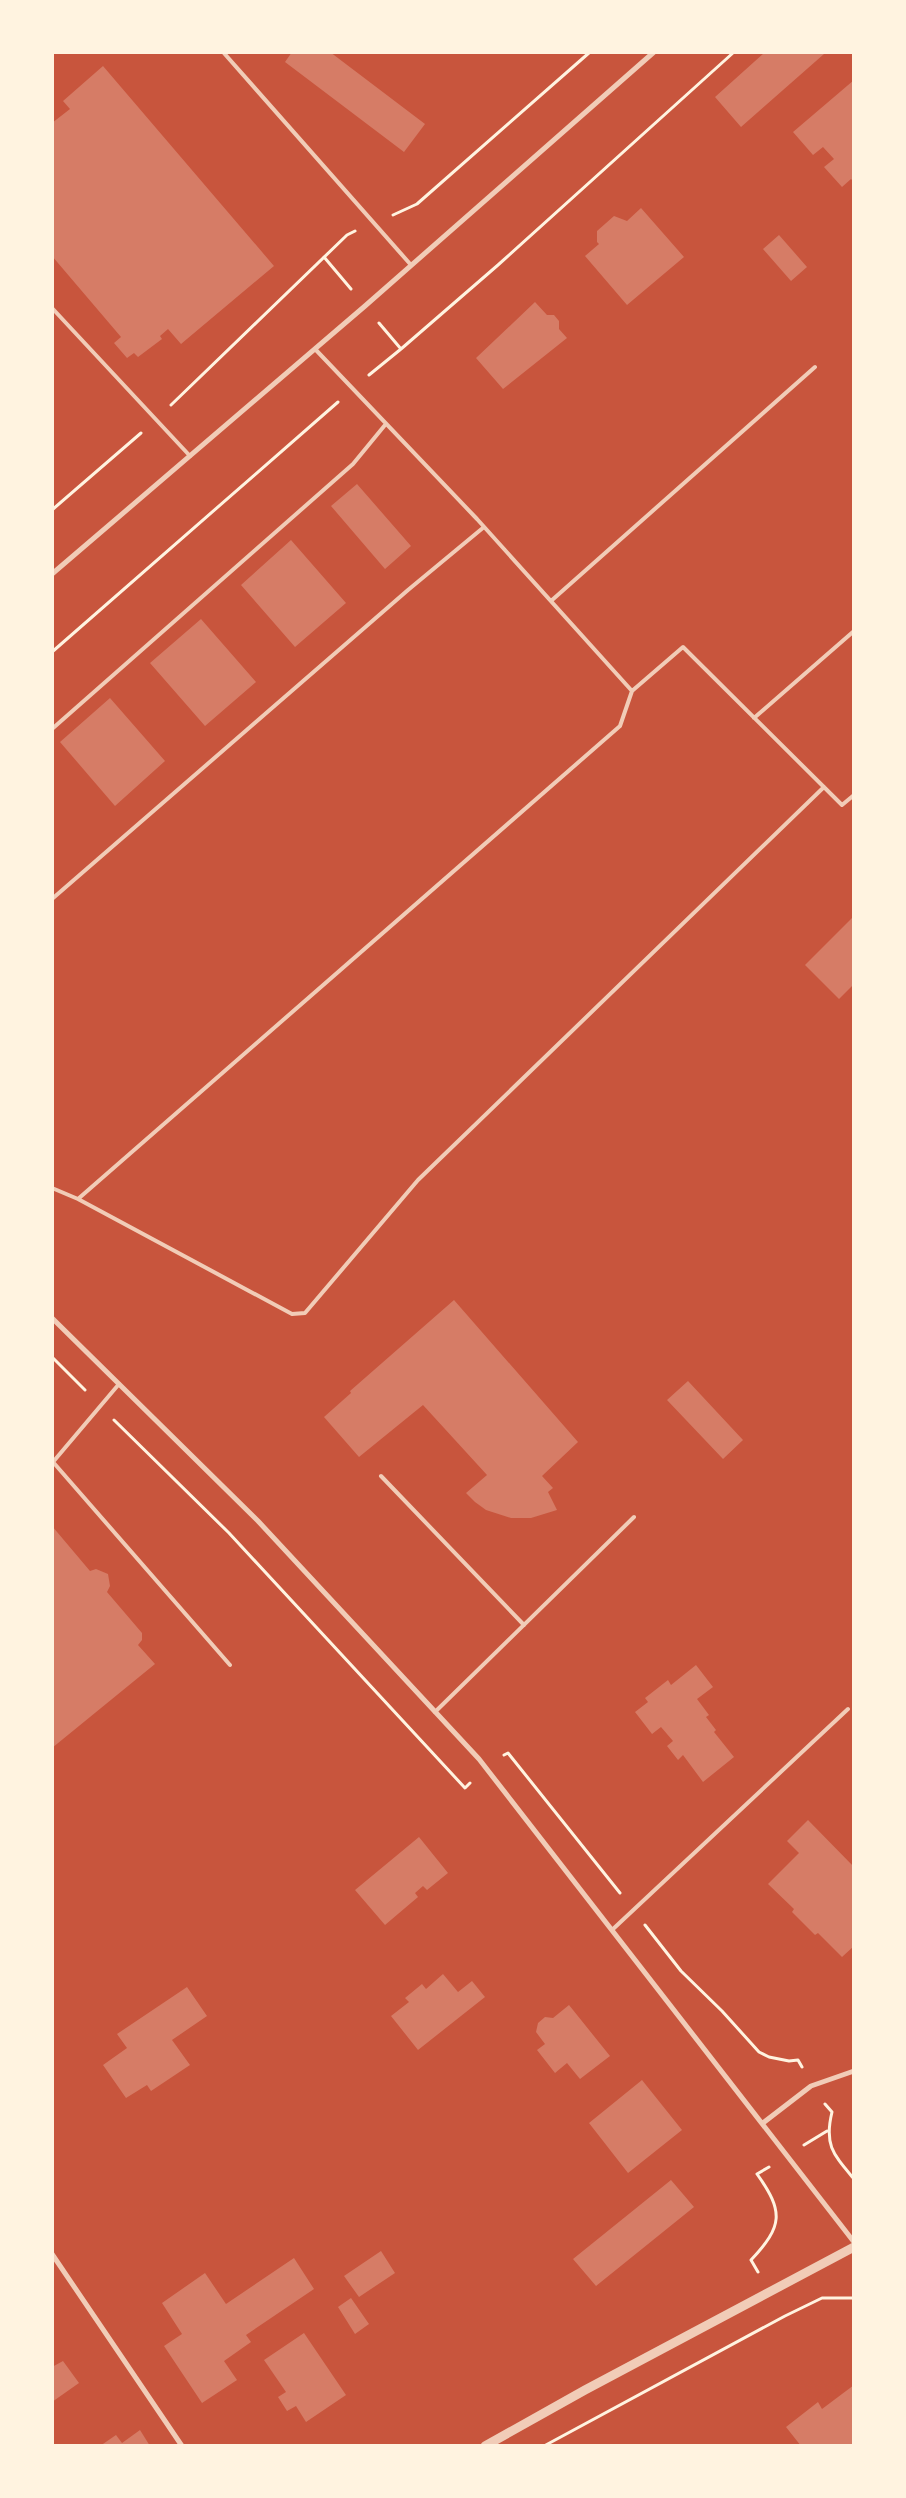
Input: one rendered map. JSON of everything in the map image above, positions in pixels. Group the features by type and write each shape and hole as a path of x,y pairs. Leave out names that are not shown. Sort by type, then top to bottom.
{"street":[{"path":"52,574 365,306 654,52"},
{"path":"52,1318 258,1521 479,1759 854,2242"},
{"path":"763,2123 812,2086 854,2071"},
{"path":"485,2446 854,2247"},
{"path":"52,2254 182,2446"}],"lane":[{"path":"223,52 411,265"},
{"path":"52,308 190,456"},
{"path":"315,349 484,527 632,691"},
{"path":"551,601 815,367"},
{"path":"52,729 353,464 386,425"},
{"path":"52,899 408,590 484,527"},
{"path":"754,718 854,631"},
{"path":"78,1199 620,726 632,691 683,647 842,805 854,795"},
{"path":"52,1188 78,1199 292,1314 305,1313 418,1180 824,787"},
{"path":"119,1384 53,1462 230,1665"},
{"path":"381,1476 524,1625"},
{"path":"436,1712 634,1517"},
{"path":"612,1930 848,1709"}],"path":[{"path":"52,510 156,420 347,235 417,204 590,52"},
{"path":"52,652 542,226 734,52"},
{"path":"324,257 401,349"},
{"path":"785,2316 751,2260 769,2240 778,2210 770,2193 757,2174 827,2131"},
{"path":"544,2446 822,2298 854,2298"}],"building":[{"path":"292,52 330,52 425,124 404,152 285,62"},
{"path":"765,52 824,54 741,127 715,97"},
{"path":"103,66 274,266 181,344 168,329 160,336 162,339 138,357 134,353 127,358 114,343 121,337 52,256 52,123 70,109 63,101"},
{"path":"854,80 854,182 851,179 842,187 824,167 834,159 823,147 813,155 793,132"},
{"path":"641,208 684,257 627,305 585,256 599,244 597,242 597,231 614,216 627,221"},
{"path":"779,235 807,267 791,281 763,249"},
{"path":"535,302 547,315 554,315 559,321 559,329 567,338 503,389 476,358"},
{"path":"357,484 411,546 385,569 331,506"},
{"path":"291,540 346,603 295,647 241,585"},
{"path":"201,619 256,682 205,726 150,663"},
{"path":"110,698 165,761 115,806 60,742"},
{"path":"854,916 854,984 839,999 805,965"},
{"path":"454,1300 578,1442 542,1476 553,1488 548,1492 557,1510 531,1518 511,1518 486,1510 475,1502 466,1493 487,1475 423,1405 359,1457 324,1417 351,1393 350,1391"},
{"path":"688,1381 743,1440 723,1459 667,1400"},
{"path":"52,1526 90,1571 96,1569 108,1574 110,1586 107,1592 142,1633 142,1640 138,1645 155,1664 52,1748"},
{"path":"696,1665 713,1687 697,1699 709,1715 706,1717 716,1730 714,1732 734,1757 703,1782 683,1755 678,1760 667,1746 673,1741 661,1727 652,1734 635,1712 648,1702 645,1698 668,1680 671,1685"},
{"path":"808,1820 854,1867 854,1946 842,1957 818,1933 815,1935 792,1912 794,1909 768,1884 799,1853 787,1841"},
{"path":"419,1837 448,1873 427,1890 423,1886 415,1893 418,1897 385,1925 355,1890"},
{"path":"443,1974 458,1992 472,1981 485,1997 418,2050 391,2016 409,2002 405,1998 422,1984 426,1989"},
{"path":"187,1987 207,2016 172,2040 190,2065 151,2091 147,2085 126,2098 103,2065 127,2048 117,2034"},
{"path":"569,2005 610,2056 580,2079 567,2063 555,2073 537,2050 545,2044 536,2032 538,2023 545,2017 553,2018"},
{"path":"642,2080 682,2130 628,2173 589,2123"},
{"path":"671,2180 694,2207 596,2286 573,2259"},
{"path":"381,2251 395,2273 359,2297 344,2276"},
{"path":"294,2258 314,2289 246,2335 251,2342 224,2361 237,2380 202,2403 164,2346 182,2334 162,2303 205,2273 226,2304"},
{"path":"351,2298 369,2324 355,2334 338,2307"},
{"path":"304,2333 346,2395 306,2422 296,2406 287,2411 278,2397 286,2392 264,2360"},
{"path":"63,2361 79,2383 52,2402 52,2367"},
{"path":"854,2385 854,2446 801,2446 786,2427 818,2402 822,2409"},
{"path":"140,2430 150,2446 100,2446 116,2435 122,2443"}]}
